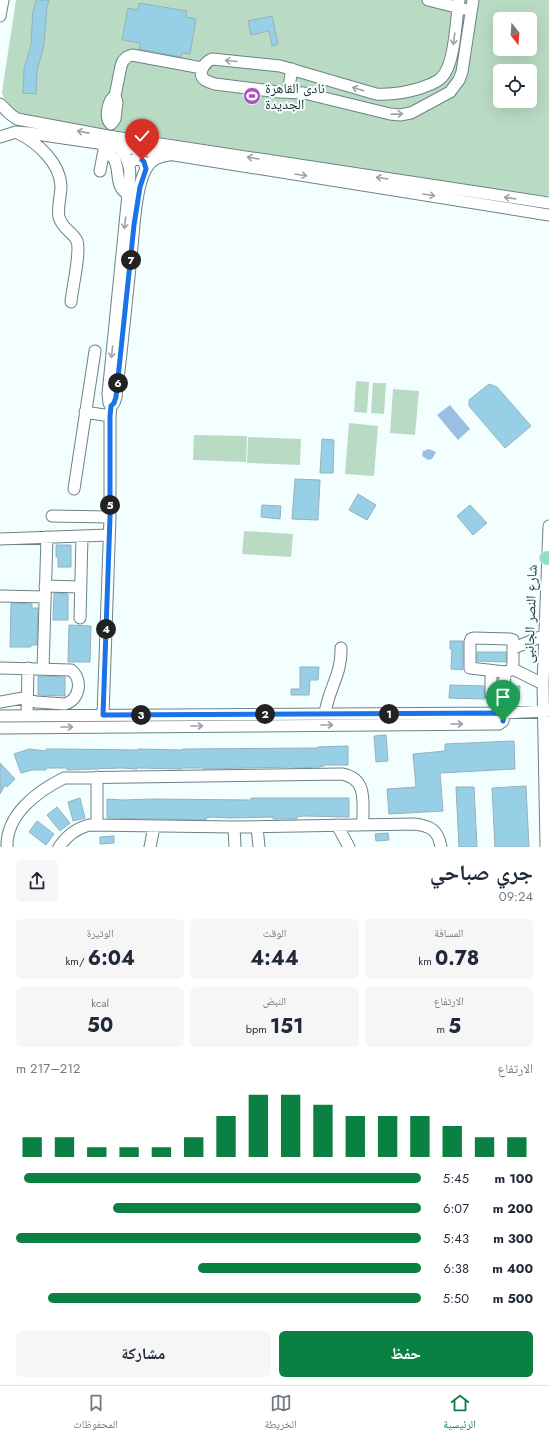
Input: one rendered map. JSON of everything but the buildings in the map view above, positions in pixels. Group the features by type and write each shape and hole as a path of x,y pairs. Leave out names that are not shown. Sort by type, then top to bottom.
{"street":[{"path":"0,16 3,0"},
{"path":"428,0 472,5 462,72 459,80 450,92 411,113 400,115 390,114 304,92 288,92 215,84 206,81 203,78 202,68 207,61 212,59 268,64 292,69 376,94 401,94 430,84 441,78 449,68 459,4"},
{"path":"100,171 110,124 107,118 110,100 115,96 121,66 126,57 132,55 202,68"},
{"path":"288,92 292,69"},
{"path":"0,104 10,114 18,119 118,146 549,215"},
{"path":"0,120 2,117 10,114"},
{"path":"0,126 8,134 30,141 43,152 55,166 59,175 61,184 58,211 66,230 75,238 78,248 71,302"},
{"path":"8,134 24,132 549,203"},
{"path":"106,143 114,160 120,187 128,194"},
{"path":"103,715 110,517 110,411 108,394 130,177 129,165 125,154 118,146"},
{"path":"110,411 116,397 136,211 140,187 146,169 155,159 161,156 173,154"},
{"path":"129,165 133,160 139,159 144,162 146,169"},
{"path":"74,489 95,351"},
{"path":"86,412 110,411"},
{"path":"52,516 110,517"},
{"name":"شارع النصر الجانبى","path":"546,847 546,711 543,684 549,526"},
{"path":"0,539 109,535"},
{"path":"80,618 82,536"},
{"path":"43,669 47,537"},
{"path":"0,596 80,587"},
{"path":"514,648 545,635"},
{"path":"491,671 491,695 493,697 501,698 504,695 509,670 514,648 514,642 510,639 471,639 470,668 491,671 509,670 543,684"},
{"path":"325,714 328,698 338,676 341,648"},
{"path":"0,668 71,670 77,676 77,695 72,701 65,704 36,702 27,698 0,702"},
{"path":"27,716 28,668"},
{"path":"0,716 504,713 546,711"},
{"path":"0,728 499,724 503,721 504,713"},
{"path":"43,715 43,728"},
{"path":"7,847 8,832 13,822 26,805 43,790 64,778 342,774 357,780 362,788 363,824"},
{"path":"97,777 97,825"},
{"path":"58,847 67,836 78,828 89,825 154,827 257,827 363,824 423,825 432,828 436,832 441,847"},
{"path":"337,825 349,847"},
{"path":"150,847 154,827"},
{"path":"234,827 235,847"},
{"path":"257,827 259,847"}],"green space":[{"name":"نادى القاهرة الجديدة","path":"16,0 549,0 549,195 540,198 500,190 22,116 14,112 5,100 2,92"},
{"path":"356,381 369,382 367,413 354,412"},
{"path":"373,383 386,383 384,414 371,413"},
{"path":"393,389 419,391 415,435 390,433"},
{"path":"349,423 378,426 374,476 345,474"},
{"path":"194,435 247,436 246,462 193,460"},
{"path":"248,437 301,439 300,465 247,463"},
{"path":"244,531 293,534 291,557 242,554"}],"water":[{"path":"450,405 470,429 458,440 437,415"},
{"path":"429,449 436,452 432,459 428,460 422,456 423,451"}],"place":[{"name":"نادى القاهرة الجديدة","path":"252,96"}],"route":[{"path":"142,160 146,165 146,169 140,187 137,204 116,400 111,406 110,416 110,517 103,715 504,713 503,721"}]}
